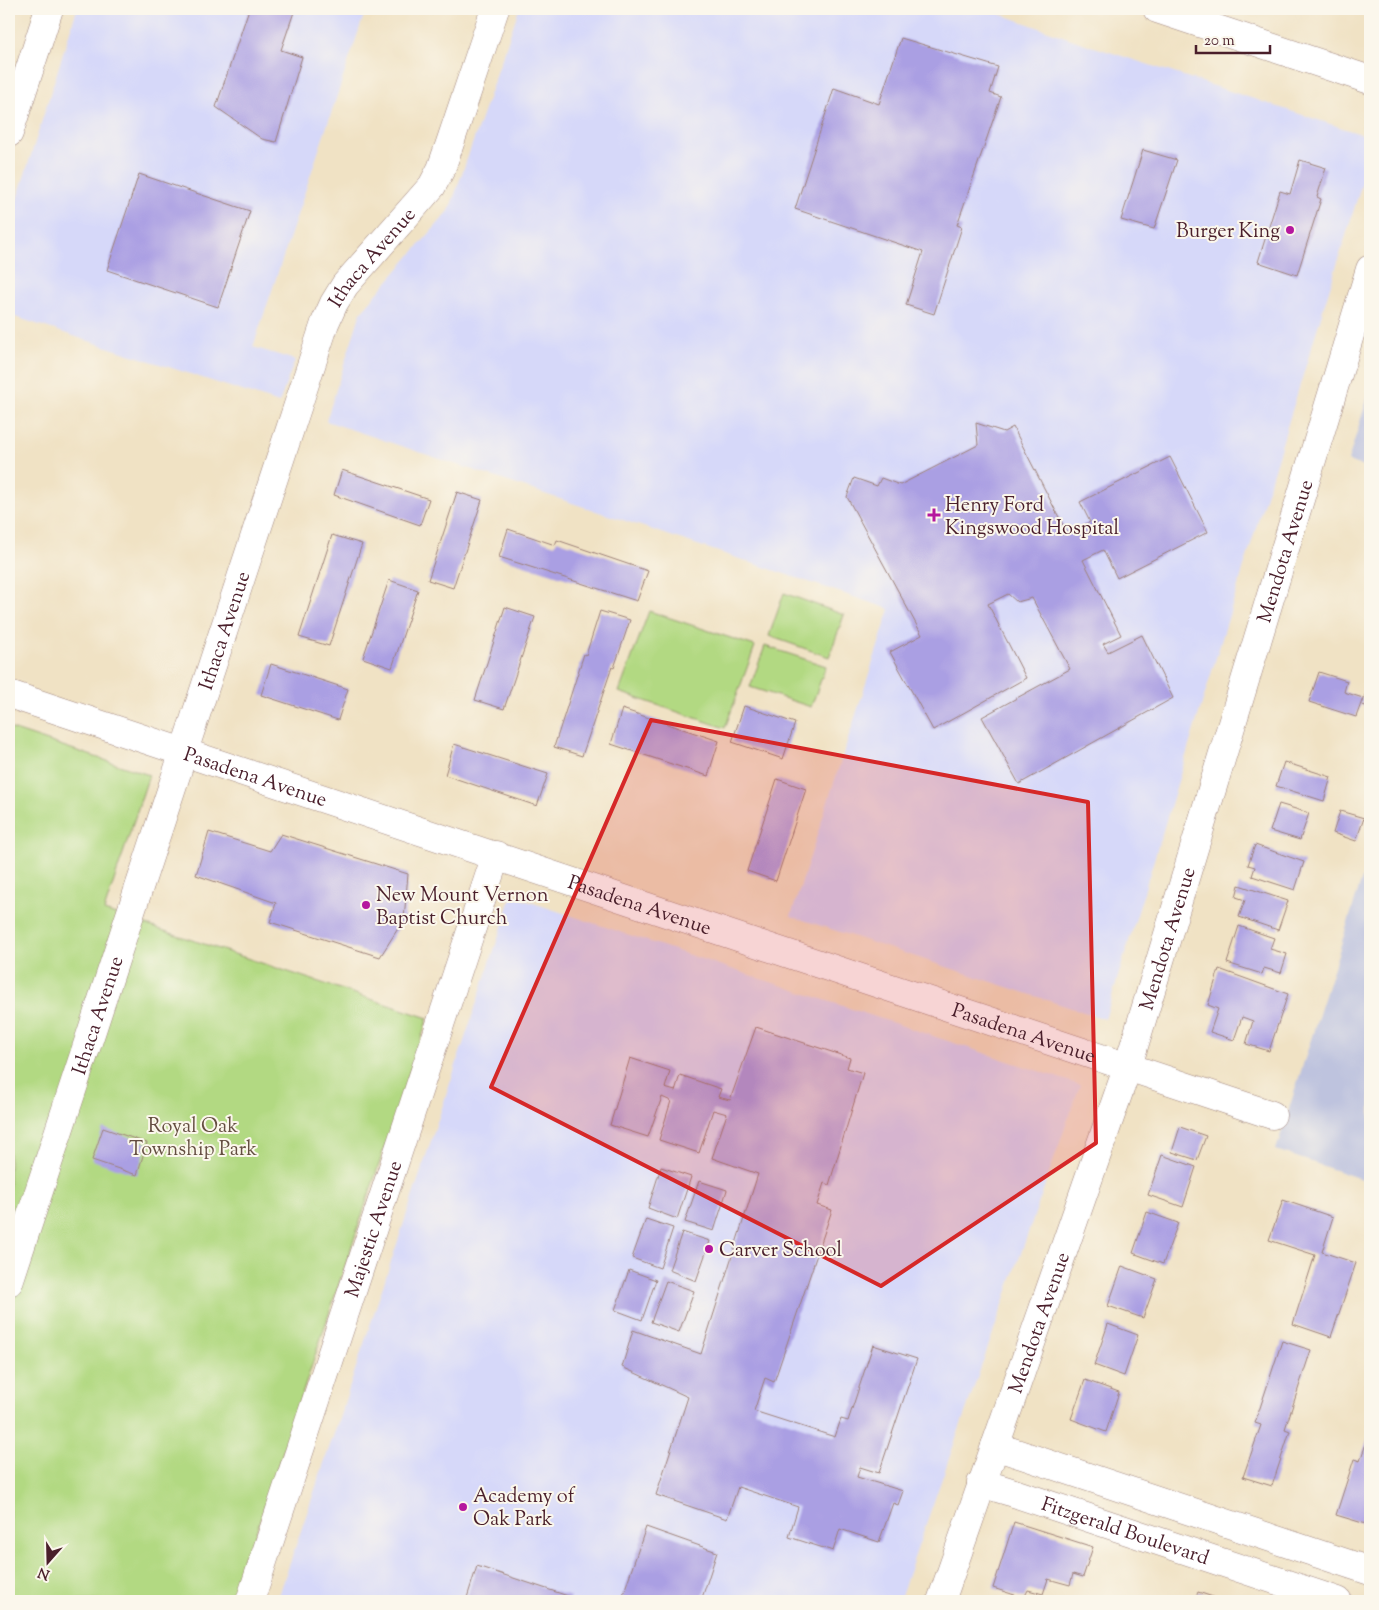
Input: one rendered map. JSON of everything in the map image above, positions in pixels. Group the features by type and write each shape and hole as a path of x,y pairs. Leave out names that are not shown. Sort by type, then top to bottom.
{"main road":[{"path":"9,133 49,9"},
{"name":"Ithaca Avenue","path":"9,1282 325,322 344,285 432,186 447,153 495,9"},
{"path":"1157,9 1370,80"},
{"name":"Mendota Avenue","path":"941,1601 1128,1066 1370,269"},
{"name":"Pasadena Avenue","path":"9,694 1272,1115"},
{"name":"Majestic Avenue","path":"250,1601 496,856"},
{"name":"Fitzgerald Boulevard","path":"995,1446 1370,1571"},
{"name":"Fitzgerald Boulevard","path":"981,1483 1338,1601"},
{"path":"1271,1579 1282,1542"}],"highlighted area":[{"path":"651,720 1088,802 1096,1143 881,1286 491,1087"}],"shaded area":[{"path":"77,9 366,9 253,347 295,360 279,403 9,315 9,225"},
{"name":"Henry Ford Kingswood Hospital","path":"519,9 986,9 1088,45 1370,137 1370,157 1105,1019 791,916 890,609 326,421 361,312 449,211"},
{"path":"1370,389 1370,469 1348,461"},
{"path":"1370,853 1370,1182 1276,1150"},
{"name":"Carver School","path":"512,896 1080,1085 899,1601 277,1601"}],"green space":[{"path":"784,593 844,615 829,657 769,636"},
{"path":"649,611 755,646 725,728 619,692"},
{"path":"765,646 826,666 811,707 750,687"},
{"name":"Royal Oak Township Park","path":"9,728 149,775 104,911 428,1018 233,1601 9,1601"}],"building":[{"path":"249,9 295,9 281,50 302,57 276,142 262,139 216,107"},
{"path":"901,38 998,67 990,93 1001,97 957,225 962,227 934,314 906,305 923,252 795,209 834,88 879,104"},
{"path":"1143,150 1177,160 1154,229 1121,220"},
{"name":"Burger King","path":"1300,160 1326,168 1317,197 1321,199 1297,275 1258,262 1280,191 1290,194"},
{"path":"139,174 250,211 218,307 107,270"},
{"path":"976,423 1004,432 1013,427 1067,533 1090,522 1080,502 1170,457 1208,532 1117,578 1103,550 1083,560 1121,635 1103,644 1108,652 1142,635 1173,698 1019,784 982,717 1070,669 1032,598 1017,602 1008,594 988,604 1026,678 933,730 890,652 922,635 847,497 854,478 877,486 881,478 900,485 978,445"},
{"path":"342,470 429,499 420,525 334,495"},
{"path":"457,492 482,500 453,588 428,580"},
{"path":"508,529 555,545 557,540 648,571 637,601 499,557"},
{"path":"332,535 362,544 329,646 299,637"},
{"path":"389,580 418,590 392,668 363,658"},
{"path":"505,607 535,617 504,709 475,700"},
{"path":"600,611 630,620 582,756 554,747"},
{"path":"271,664 348,689 338,720 261,695"},
{"path":"1319,672 1347,681 1344,692 1363,698 1356,717 1309,702"},
{"path":"1370,682 1370,707 1362,705"},
{"path":"744,706 795,723 783,759 732,742"},
{"path":"622,709 719,741 708,776 611,744"},
{"path":"454,744 548,774 537,806 445,775"},
{"path":"1284,762 1331,777 1324,801 1276,786"},
{"path":"777,779 806,789 776,881 747,871"},
{"path":"1279,804 1309,813 1300,840 1270,831"},
{"path":"1340,811 1364,818 1356,841 1333,833"},
{"path":"209,832 270,851 281,834 408,874 404,919 380,957 270,922 276,903 196,875"},
{"path":"1255,845 1304,862 1295,890 1252,876 1255,867 1248,865"},
{"path":"1239,885 1288,901 1278,930 1239,917 1245,900 1236,897"},
{"path":"1239,926 1274,938 1270,949 1287,954 1281,973 1264,968 1262,974 1227,963"},
{"path":"1219,969 1288,994 1269,1051 1246,1044 1253,1021 1242,1017 1234,1040 1210,1032 1218,1009 1208,1005"},
{"path":"756,1027 850,1058 847,1068 863,1073 829,1185 824,1183 817,1205 832,1210 774,1382 765,1378 754,1411 835,1437 841,1419 848,1421 873,1345 917,1359 879,1473 860,1467 857,1477 903,1491 898,1505 893,1503 879,1542 840,1529 833,1551 789,1537 798,1507 738,1487 727,1519 656,1495 688,1397 622,1367 633,1330 701,1354 758,1174 712,1158 727,1114 713,1110 699,1153 659,1140 671,1101 662,1097 648,1137 610,1125 630,1058 670,1071 665,1088 675,1091 680,1075 721,1089 718,1097 730,1100"},
{"path":"1180,1127 1206,1136 1197,1160 1172,1152"},
{"path":"103,1128 147,1143 137,1175 92,1160"},
{"path":"1162,1155 1196,1167 1183,1207 1148,1195"},
{"path":"661,1167 691,1177 677,1219 648,1208"},
{"path":"699,1181 727,1190 714,1231 685,1222"},
{"path":"1283,1200 1333,1217 1322,1252 1356,1263 1331,1337 1293,1324 1315,1255 1269,1240"},
{"path":"1147,1212 1178,1223 1163,1264 1133,1253"},
{"path":"646,1219 673,1228 660,1268 632,1258"},
{"path":"682,1232 710,1241 696,1281 669,1270"},
{"path":"1122,1266 1157,1279 1143,1318 1108,1306"},
{"path":"629,1270 656,1280 642,1320 615,1310"},
{"path":"666,1281 694,1291 679,1332 651,1322"},
{"path":"1108,1324 1138,1335 1124,1376 1094,1365"},
{"path":"1282,1341 1311,1350 1285,1429 1290,1431 1272,1486 1243,1477 1261,1425 1255,1423"},
{"path":"1085,1380 1119,1392 1106,1432 1071,1419"},
{"path":"1370,1432 1370,1510 1366,1524 1336,1515 1354,1459 1360,1461"},
{"path":"1014,1522 1093,1547 1083,1577 1073,1574 1070,1585 1048,1579 1043,1594 1028,1590 1024,1598 993,1588"},
{"path":"646,1527 717,1552 701,1601 621,1601"},
{"path":"477,1566 571,1597 569,1601 466,1601"},
{"path":"1198,1592 1225,1601 1194,1601"}],"place":[{"name":"Burger King","path":"1290,230"},
{"name":"Henry Ford Kingswood Hospital","path":"934,515"},
{"name":"New Mount Vernon Baptist Church","path":"366,905"},
{"name":"Carver School","path":"709,1249"},
{"name":"Academy of Oak Park","path":"463,1507"}]}
